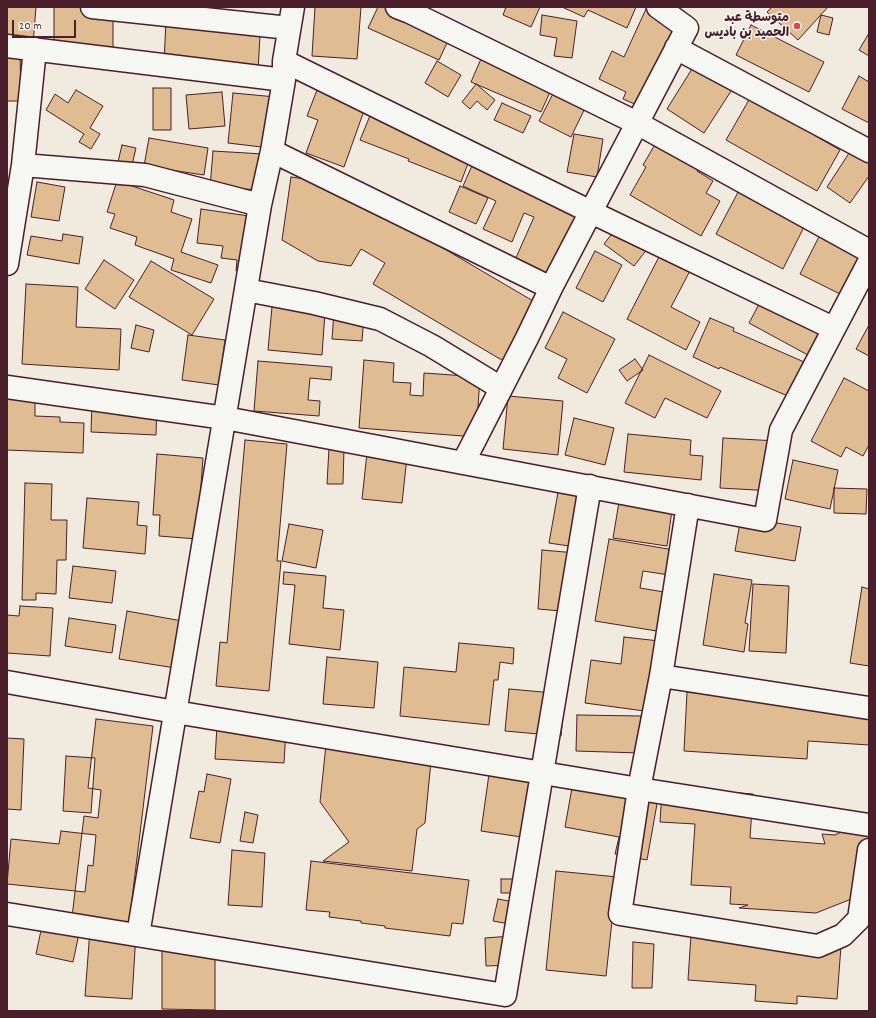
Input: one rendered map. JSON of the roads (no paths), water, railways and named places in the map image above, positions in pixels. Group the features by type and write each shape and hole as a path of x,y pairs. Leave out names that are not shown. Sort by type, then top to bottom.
{"street":[{"path":"92,7 291,17 272,151 260,205 138,935"},
{"path":"397,7 637,123 869,251"},
{"path":"463,463 551,288 687,28 658,7"},
{"path":"7,46 284,70 591,212 834,328"},
{"path":"676,48 869,151"},
{"path":"7,264 23,164 35,49"},
{"path":"272,151 551,288"},
{"path":"23,164 145,175 260,205"},
{"path":"7,387 225,418 765,520 781,430 869,262"},
{"path":"246,290 314,302 380,319 432,346 502,388"},
{"path":"7,914 505,995 590,486"},
{"path":"688,505 660,676 639,789 620,914 818,946 843,935 859,919 869,850"},
{"path":"660,676 869,708"},
{"path":"7,682 175,712 541,773 869,825"}],"place":[{"name":"متوسطة عبد الحميد بن باديس","path":"797,26"}]}
